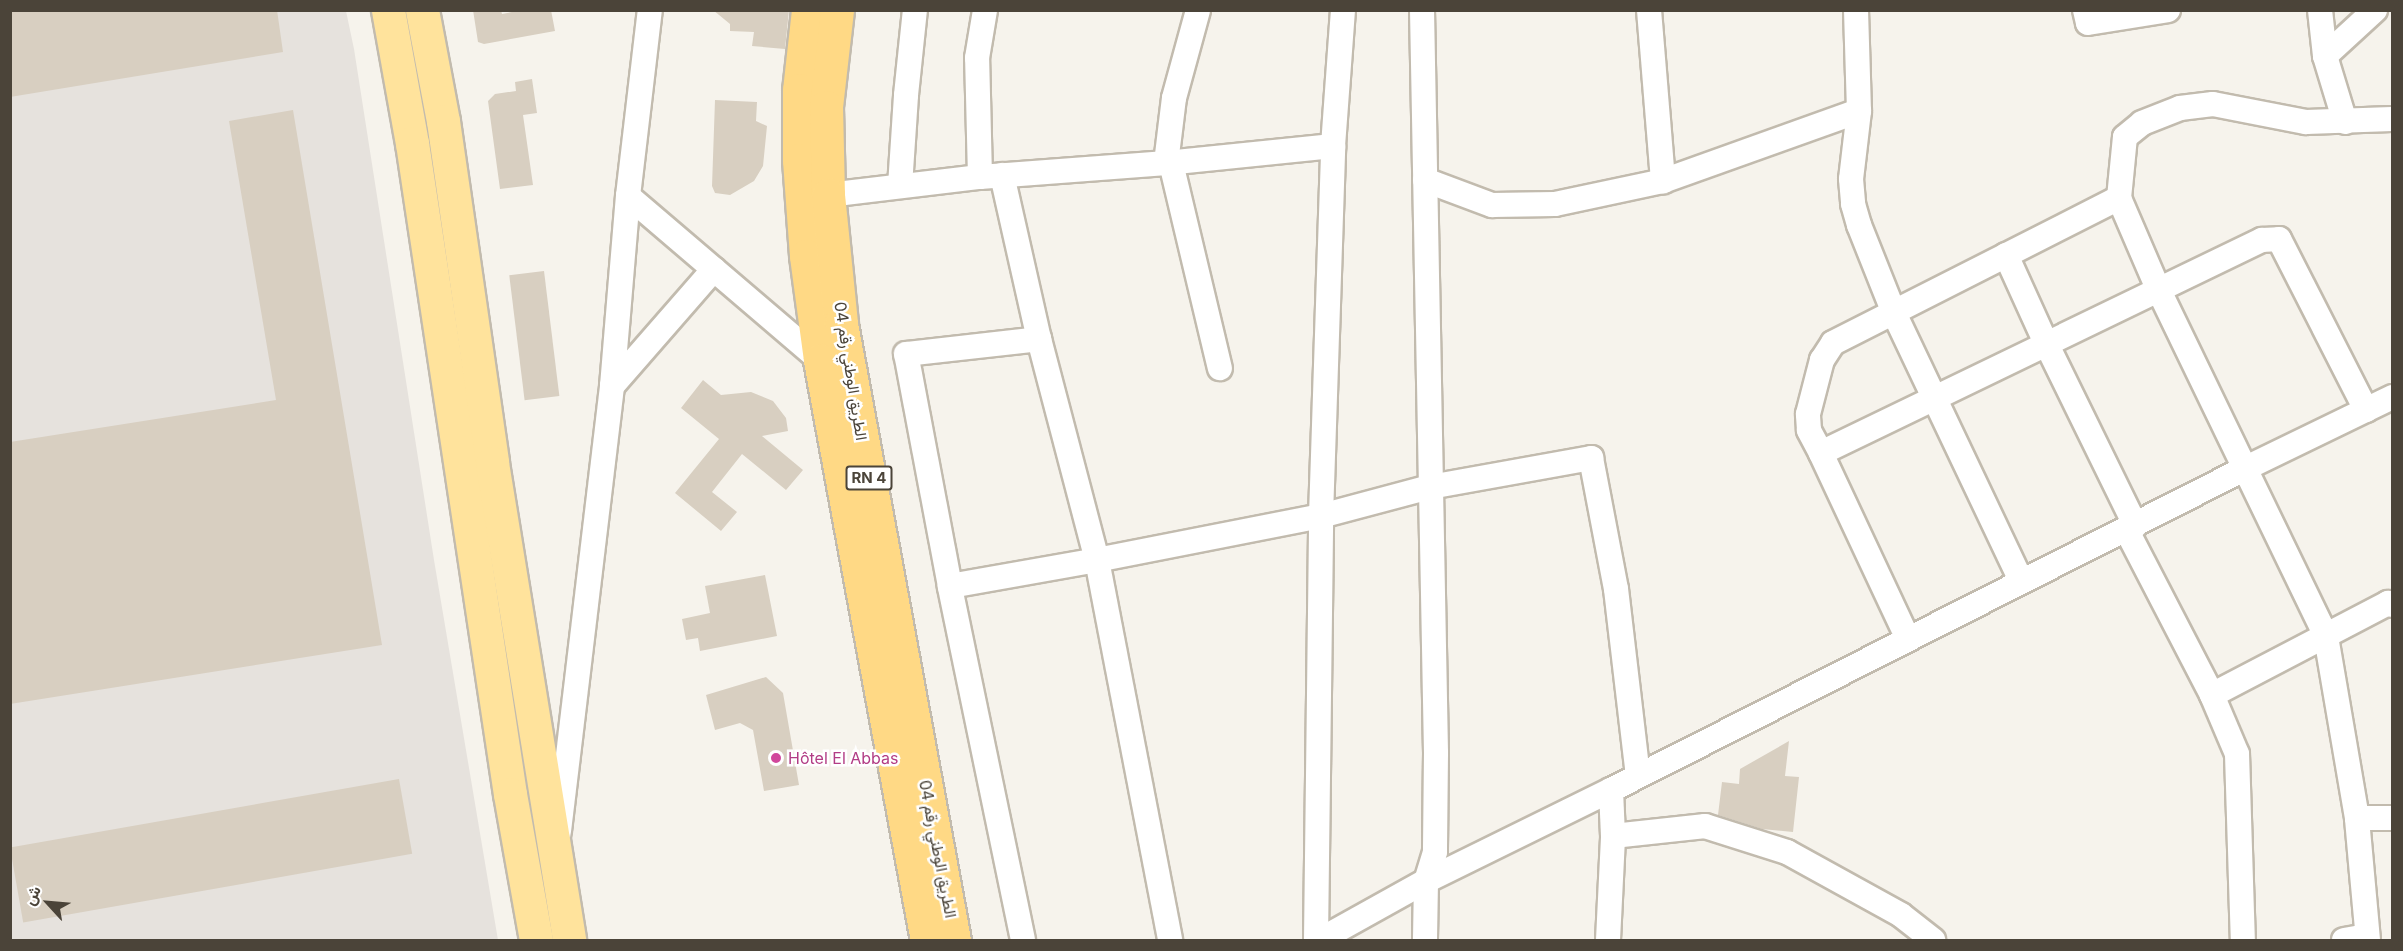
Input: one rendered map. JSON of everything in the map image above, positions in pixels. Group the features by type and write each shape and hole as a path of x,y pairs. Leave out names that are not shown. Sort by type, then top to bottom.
{"highway":[{"name":"الطريق الوطني رقم 04","path":"808,10 799,90 799,160 806,256 820,360 927,940"},
{"name":"الطريق الوطني رقم 04","path":"837,10 826,107 828,195 842,324 954,940"}],"main road":[{"path":"388,10 412,143 510,794 536,940"},
{"path":"422,10 443,122 492,463 569,940"}],"street":[{"path":"556,854 612,386 628,196 650,10"},
{"path":"900,186 906,84 915,10"},
{"path":"985,10 977,58 991,176 1039,339 1097,560 1170,940"},
{"path":"1198,10 1174,98 1168,163 1220,368"},
{"path":"1343,10 1333,146 1321,516 1318,940 1426,881 1611,790 2244,469 2392,397"},
{"path":"1422,10 1436,753 1436,852 1426,881 1425,940"},
{"path":"1649,10 1663,181"},
{"path":"1856,10 1859,111 1851,179 1853,204 1894,313 2021,581"},
{"path":"2085,10 2088,23 2168,10"},
{"path":"2320,10 2325,57 2345,122"},
{"path":"2325,57 2375,10"},
{"path":"2360,939 2357,818 2326,636 2159,291 2120,198 2125,137 2142,123 2180,108 2213,104 2306,122 2392,119"},
{"path":"1425,180 1492,205 1555,204 1663,181 1859,111"},
{"path":"828,195 991,176 1168,163 1333,146"},
{"path":"628,196 820,360"},
{"path":"1908,639 1809,430 1808,414 1822,360 1833,342 2120,198"},
{"path":"1821,453 2262,240 2279,239 2366,410"},
{"path":"2006,255 2130,527 2212,695 2237,754 2243,940"},
{"path":"612,386 714,269"},
{"path":"1023,940 950,585 906,354 1039,339"},
{"path":"950,585 1097,560 1321,516 1430,487 1592,458 1616,589 1638,776"},
{"path":"2212,695 2388,603 2392,604"},
{"path":"1608,940 1613,836 1611,790"},
{"path":"2357,818 2392,818"},
{"path":"1613,836 1705,826 1787,852 1901,915 1933,940"}],"shaded area":[{"path":"10,11 346,11 354,49 434,560 498,940 11,940"}],"building":[{"path":"10,10 277,10 283,52 10,97"},
{"path":"473,10 501,10 502,14 522,10 551,10 555,31 484,44 478,42"},
{"path":"713,10 789,10 785,49 752,46 754,32 730,31 730,24"},
{"path":"532,79 537,113 523,115 533,185 500,189 488,101 495,94 516,91 515,82"},
{"path":"715,100 757,102 756,121 767,126 763,166 754,181 730,195 715,193 712,186"},
{"path":"293,110 382,645 10,704 10,442 276,400 229,121"},
{"path":"544,271 559,396 525,400 509,275"},
{"path":"703,380 721,395 751,392 773,401 786,418 788,431 762,436 803,470 786,490 742,454 712,492 737,512 721,531 675,493 719,439 681,408"},
{"path":"765,575 777,636 700,651 698,638 686,640 682,619 710,613 705,586"},
{"name":"Hôtel El Abbas","path":"766,677 783,693 799,785 764,791 753,730 740,723 715,730 706,695"},
{"path":"1789,741 1785,776 1799,777 1793,832 1762,829 1718,815 1722,782 1739,784 1740,769"},
{"path":"399,779 412,854 23,922 10,848"}],"place":[{"name":"Hôtel El Abbas","path":"776,758"}]}
